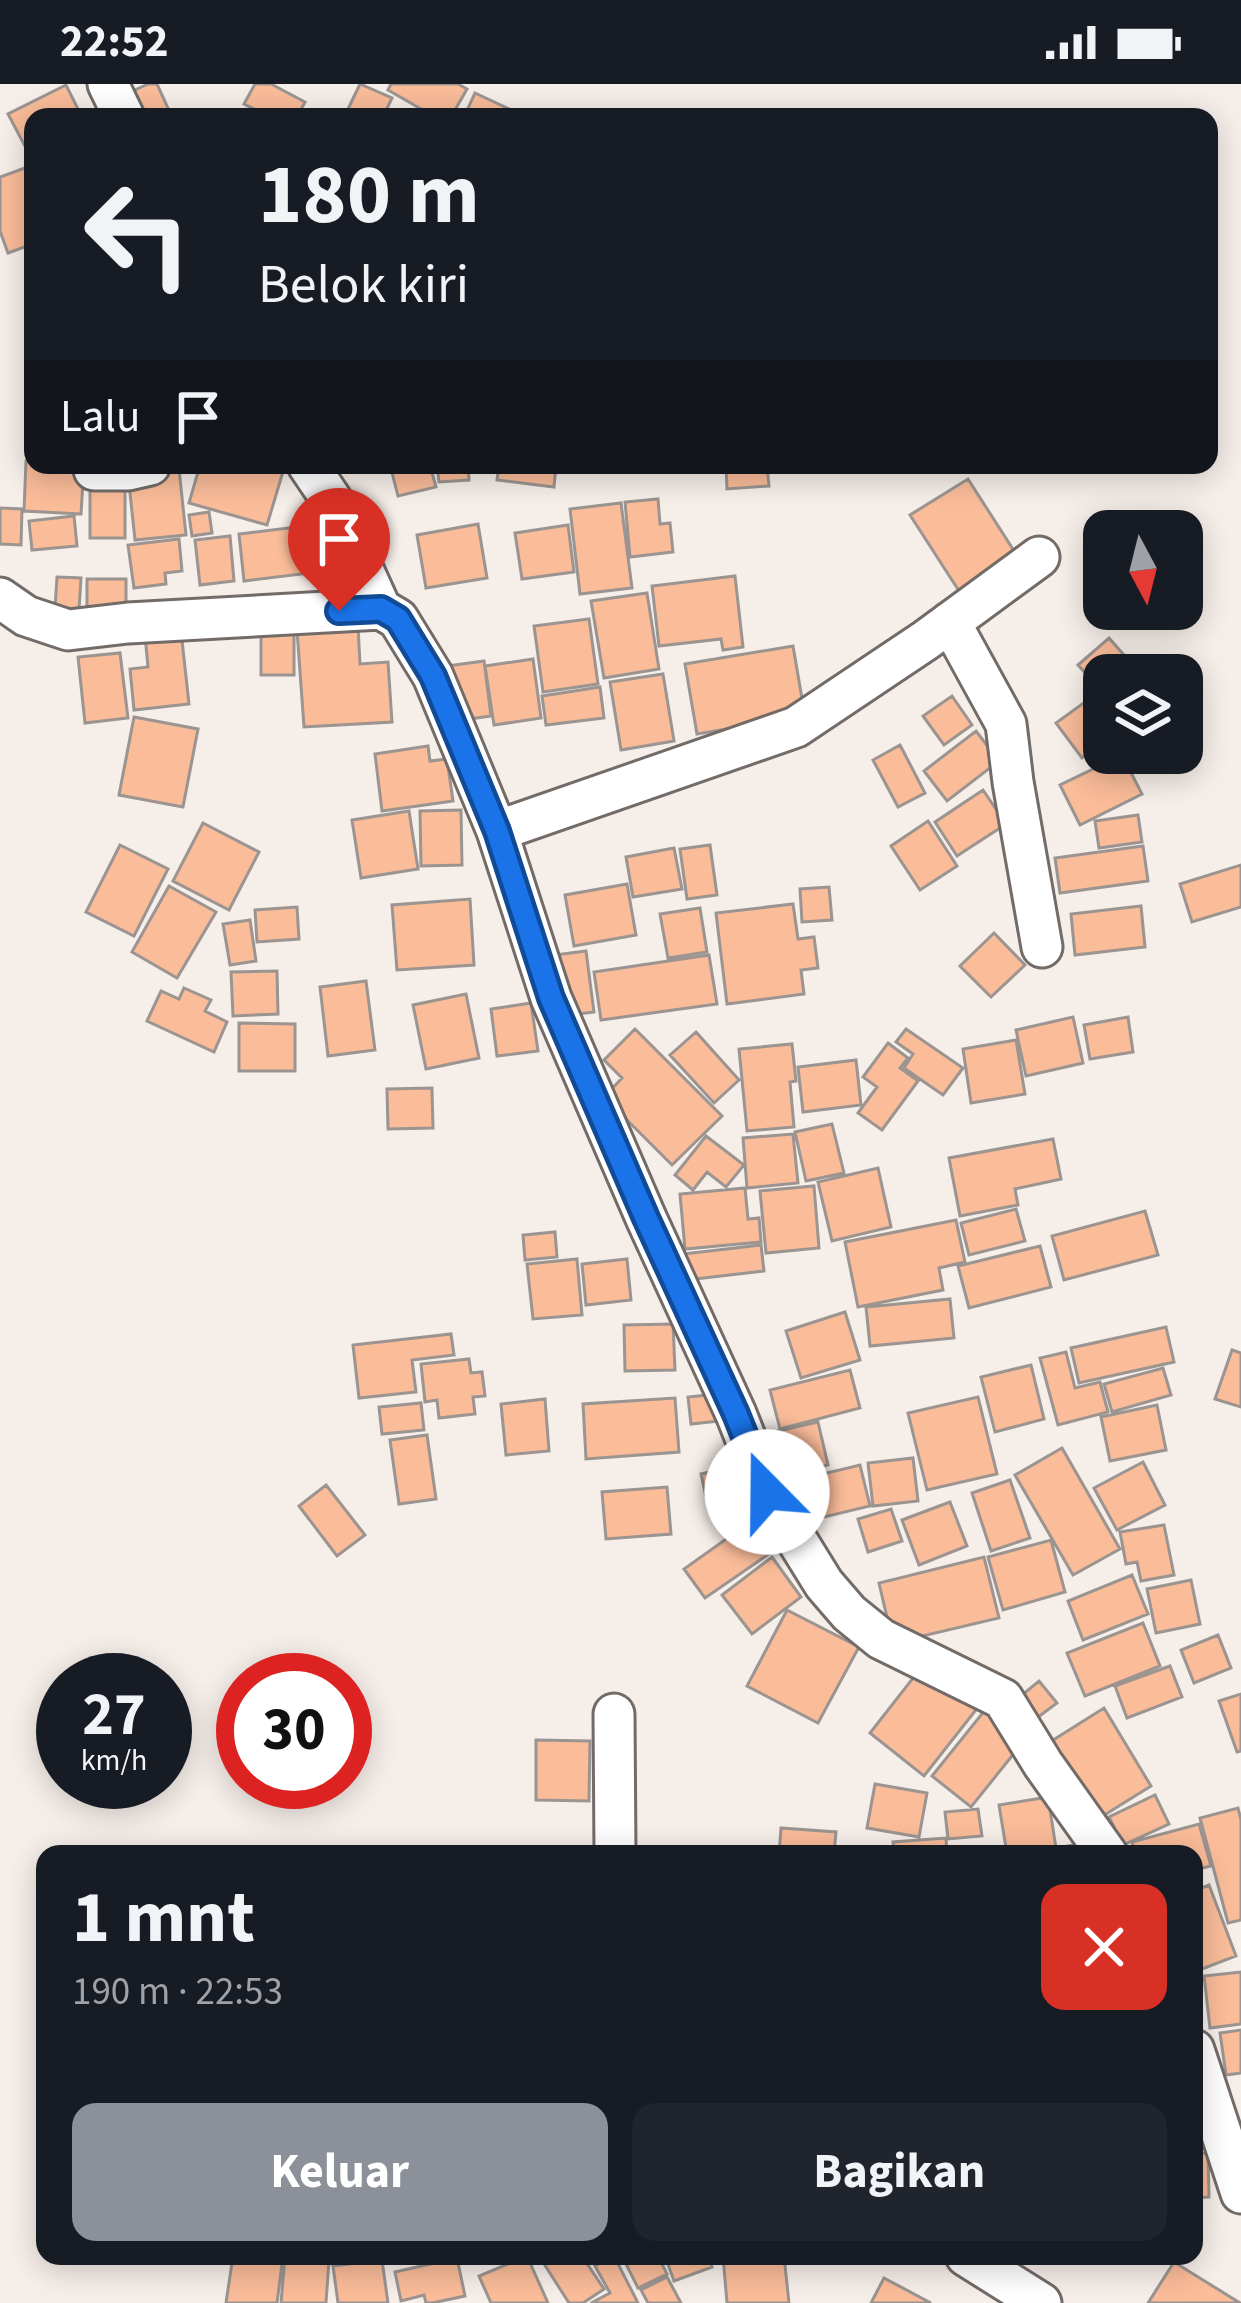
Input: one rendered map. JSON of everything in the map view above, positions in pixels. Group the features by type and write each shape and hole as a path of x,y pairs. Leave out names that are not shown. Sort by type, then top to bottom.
{"street":[{"path":"314,474 331,499 381,609"},
{"path":"497,831 796,727 1039,557"},
{"path":"0,598 26,616 68,630 381,609 398,619 433,676 497,831 551,998 767,1492 824,1584 848,1613 881,1639 1003,1700 1101,1845"},
{"path":"950,622 1006,724 1042,947"},
{"path":"614,1714 615,1845"},
{"path":"1203,2077 1241,2193"},
{"path":"980,2265 1041,2303"}],"building":[{"path":"157,84 168,108 125,108 120,97"},
{"path":"255,84 271,84 305,102 302,108 244,104"},
{"path":"360,84 392,98 387,108 348,108"},
{"path":"391,84 458,84 467,89 456,108 419,108 388,90"},
{"path":"66,85 78,108 24,108 24,144 8,114"},
{"path":"475,93 507,108 468,108"},
{"path":"24,168 24,247 8,253 0,231 0,177"},
{"path":"25,474 83,474 81,514 24,511"},
{"path":"128,474 180,474 186,535 135,540"},
{"path":"197,474 282,474 267,525 189,503"},
{"path":"392,474 432,474 436,487 398,496"},
{"path":"438,474 469,474 469,480 439,482"},
{"path":"498,474 555,474 554,487 497,480"},
{"path":"726,474 768,474 769,486 727,489"},
{"path":"968,479 1016,554 959,591 910,515"},
{"path":"90,480 125,480 125,538 90,538"},
{"path":"658,499 660,524 670,523 673,552 630,557 625,502"},
{"path":"621,503 632,588 580,594 570,509"},
{"path":"0,508 22,509 21,545 0,544"},
{"path":"209,512 212,533 192,536 189,515"},
{"path":"74,516 77,546 32,550 29,521"},
{"path":"478,524 487,578 426,588 417,535"},
{"path":"313,525 318,572 244,581 239,534"},
{"path":"568,525 574,572 522,579 515,533"},
{"path":"230,536 234,581 200,585 195,540"},
{"path":"179,539 182,571 165,573 166,584 134,588 128,545"},
{"path":"735,576 743,647 723,650 721,639 659,646 652,586"},
{"path":"57,577 81,578 79,610 55,608"},
{"path":"87,579 126,579 126,607 87,607"},
{"path":"647,593 659,669 604,678 591,601"},
{"path":"589,619 598,684 543,692 534,626"},
{"path":"358,626 360,664 388,662 392,722 304,727 297,630"},
{"path":"294,629 294,675 261,675 261,630"},
{"path":"181,631 189,704 134,710 130,669 148,667 145,635"},
{"path":"1109,638 1123,654 1091,654"},
{"path":"793,646 805,716 697,734 685,664"},
{"path":"120,653 128,718 85,723 78,657"},
{"path":"533,659 541,718 494,725 485,666"},
{"path":"484,661 491,716 455,721 447,666"},
{"path":"663,674 674,741 621,750 610,682"},
{"path":"600,687 604,718 546,725 542,696"},
{"path":"952,696 972,725 944,745 923,716"},
{"path":"1083,703 1082,758 1056,723"},
{"path":"134,717 198,729 183,807 119,795"},
{"path":"976,731 999,761 947,801 924,771"},
{"path":"900,745 925,793 898,807 873,760"},
{"path":"428,746 430,761 447,759 453,801 382,811 375,754"},
{"path":"1083,774 1132,774 1142,794 1080,825 1060,785"},
{"path":"983,790 1006,824 957,856 935,822"},
{"path":"461,810 462,865 421,866 420,811"},
{"path":"409,811 418,869 361,878 352,820"},
{"path":"1138,815 1142,842 1099,848 1095,821"},
{"path":"928,821 957,866 920,890 891,846"},
{"path":"203,823 259,852 229,910 173,881"},
{"path":"120,845 168,869 134,936 86,912"},
{"path":"710,845 717,895 687,899 680,849"},
{"path":"1143,846 1148,881 1060,893 1055,858"},
{"path":"674,848 682,889 633,897 626,857"},
{"path":"1241,865 1241,907 1192,922 1180,884"},
{"path":"627,884 636,935 574,946 565,895"},
{"path":"169,886 216,912 177,978 132,952"},
{"path":"829,887 832,920 802,922 800,889"},
{"path":"470,899 474,965 397,970 392,905"},
{"path":"793,904 798,939 814,937 818,968 801,970 804,994 727,1004 716,913"},
{"path":"1141,906 1145,947 1075,955 1071,914"},
{"path":"297,907 299,939 257,942 255,910"},
{"path":"700,908 707,952 668,958 660,914"},
{"path":"250,920 256,961 230,965 223,924"},
{"path":"994,933 1025,965 991,997 960,966"},
{"path":"586,951 594,1012 562,1016 555,955"},
{"path":"709,955 717,1004 601,1020 594,972"},
{"path":"277,971 278,1014 233,1016 231,972"},
{"path":"366,981 375,1050 328,1056 320,987"},
{"path":"184,988 211,1000 205,1011 227,1022 214,1052 147,1021 161,991 179,999"},
{"path":"466,994 479,1058 426,1069 413,1005"},
{"path":"531,1003 538,1051 497,1056 491,1009"},
{"path":"1073,1017 1083,1063 1026,1076 1016,1030"},
{"path":"1128,1017 1133,1052 1090,1059 1084,1025"},
{"path":"239,1023 295,1024 295,1071 239,1071"},
{"path":"635,1029 722,1116 672,1165 604,1097 622,1078 604,1060"},
{"path":"906,1029 963,1068 943,1095 904,1068 913,1054 896,1042"},
{"path":"696,1032 739,1080 714,1103 670,1055"},
{"path":"1016,1040 1025,1094 971,1103 963,1049"},
{"path":"888,1043 908,1058 900,1068 918,1081 882,1130 858,1113 877,1087 863,1077"},
{"path":"792,1044 794,1127 747,1131 739,1049"},
{"path":"856,1060 861,1105 803,1112 798,1067"},
{"path":"432,1088 433,1128 388,1129 387,1089"},
{"path":"832,1124 844,1173 806,1181 795,1132"},
{"path":"793,1134 798,1183 747,1188 743,1138"},
{"path":"706,1136 744,1165 726,1187 707,1172 693,1190 675,1175"},
{"path":"1053,1139 1061,1179 1015,1189 1018,1205 960,1216 949,1158"},
{"path":"878,1168 891,1227 832,1241 818,1182"},
{"path":"814,1186 819,1248 766,1253 760,1191"},
{"path":"745,1188 748,1219 759,1218 761,1242 685,1249 680,1194"},
{"path":"1016,1209 1025,1241 969,1255 961,1223"},
{"path":"1145,1211 1158,1255 1064,1280 1052,1236"},
{"path":"956,1220 965,1262 939,1268 943,1290 858,1307 845,1242"},
{"path":"555,1232 557,1257 525,1260 523,1235"},
{"path":"761,1245 764,1271 686,1280 683,1254"},
{"path":"1040,1246 1051,1287 969,1308 958,1266"},
{"path":"577,1259 582,1315 533,1319 527,1264"},
{"path":"627,1259 631,1300 586,1305 582,1264"},
{"path":"950,1299 954,1338 870,1346 866,1307"},
{"path":"845,1312 860,1360 801,1378 786,1331"},
{"path":"673,1324 675,1370 625,1371 624,1325"},
{"path":"1166,1327 1174,1362 1079,1383 1071,1348"},
{"path":"451,1334 454,1355 412,1360 416,1392 359,1398 353,1345"},
{"path":"1232,1350 1241,1353 1241,1407 1215,1399"},
{"path":"1066,1352 1075,1388 1100,1382 1108,1412 1058,1425 1040,1358"},
{"path":"469,1359 471,1373 482,1372 485,1396 473,1397 475,1414 439,1418 437,1400 425,1402 421,1364"},
{"path":"1031,1365 1044,1419 995,1432 981,1377"},
{"path":"1163,1368 1171,1395 1112,1412 1104,1384"},
{"path":"850,1370 860,1408 780,1429 770,1390"},
{"path":"718,1394 720,1421 691,1424 688,1397"},
{"path":"978,1397 997,1474 927,1490 908,1413"},
{"path":"675,1398 679,1452 586,1459 583,1404"},
{"path":"545,1399 549,1451 506,1455 501,1404"},
{"path":"421,1403 424,1430 382,1434 379,1407"},
{"path":"1157,1405 1166,1450 1110,1461 1101,1417"},
{"path":"818,1422 828,1465 788,1475 778,1431"},
{"path":"427,1435 436,1499 399,1504 390,1440"},
{"path":"1062,1448 1120,1549 1073,1575 1015,1475"},
{"path":"913,1458 918,1501 873,1506 868,1463"},
{"path":"1143,1462 1165,1505 1117,1530 1094,1488"},
{"path":"860,1465 870,1506 820,1518 810,1477"},
{"path":"734,1467 742,1504 709,1511 701,1474"},
{"path":"1010,1480 1030,1538 991,1551 972,1493"},
{"path":"326,1485 365,1535 337,1556 299,1506"},
{"path":"667,1487 671,1534 606,1539 602,1492"},
{"path":"950,1502 967,1546 919,1565 902,1520"},
{"path":"891,1509 902,1541 868,1552 858,1519"},
{"path":"760,1515 782,1545 705,1598 684,1569"},
{"path":"1164,1525 1174,1575 1141,1581 1137,1562 1126,1564 1120,1532"},
{"path":"1051,1540 1065,1592 1003,1610 988,1557"},
{"path":"772,1557 801,1597 752,1634 722,1595"},
{"path":"984,1557 999,1618 893,1643 879,1583"},
{"path":"1132,1575 1148,1614 1083,1640 1068,1601"},
{"path":"1191,1580 1200,1624 1156,1633 1147,1589"},
{"path":"787,1610 859,1647 818,1723 747,1686"},
{"path":"1143,1623 1160,1666 1085,1696 1067,1653"},
{"path":"1218,1635 1231,1668 1194,1683 1181,1650"},
{"path":"924,1664 979,1706 924,1776 870,1733"},
{"path":"1170,1666 1182,1697 1127,1718 1115,1686"},
{"path":"1039,1681 1057,1703 1033,1721 1016,1700"},
{"path":"1241,1694 1241,1751 1237,1752 1219,1701"},
{"path":"1104,1708 1151,1786 1098,1819 1050,1742"},
{"path":"985,1710 1024,1741 971,1807 932,1776"},
{"path":"536,1740 590,1741 589,1801 536,1800"},
{"path":"875,1784 927,1793 919,1837 867,1828"},
{"path":"1155,1795 1169,1824 1123,1845 1109,1817"},
{"path":"1048,1797 1056,1845 1006,1845 999,1805"},
{"path":"1238,1808 1241,1920 1228,1923 1200,1818"},
{"path":"978,1809 982,1836 948,1839 945,1812"},
{"path":"1199,1824 1211,1866 1203,1868 1203,1845 1132,1842"},
{"path":"781,1828 836,1832 835,1845 780,1845"},
{"path":"946,1838 946,1845 893,1845"},
{"path":"1209,1885 1236,1956 1203,1969 1203,1887"},
{"path":"1241,1972 1241,2024 1210,2028 1204,1976"},
{"path":"1241,2030 1241,2073 1226,2075 1220,2033"},
{"path":"1203,2153 1208,2153 1209,2197 1203,2197"},
{"path":"232,2265 282,2265 277,2303 226,2303"},
{"path":"284,2265 329,2265 326,2303 281,2303"},
{"path":"383,2265 388,2303 338,2303 333,2266"},
{"path":"458,2265 465,2296 432,2303 426,2303 424,2295 401,2301 395,2272"},
{"path":"505,2265 531,2265 548,2303 491,2303 479,2276"},
{"path":"545,2265 588,2265 604,2289 583,2303 569,2303"},
{"path":"619,2265 638,2303 591,2303 610,2293 595,2266"},
{"path":"626,2265 662,2265 667,2274 638,2288"},
{"path":"668,2265 711,2265 712,2267 674,2281"},
{"path":"724,2265 785,2265 789,2303 727,2303"},
{"path":"1172,2265 1179,2265 1240,2303 1148,2303"},
{"path":"667,2277 681,2303 648,2303 641,2290"},
{"path":"884,2278 931,2303 871,2303"}],"route":[{"path":"339,611 381,609 398,619 433,676 497,831 551,998 767,1492"}]}
